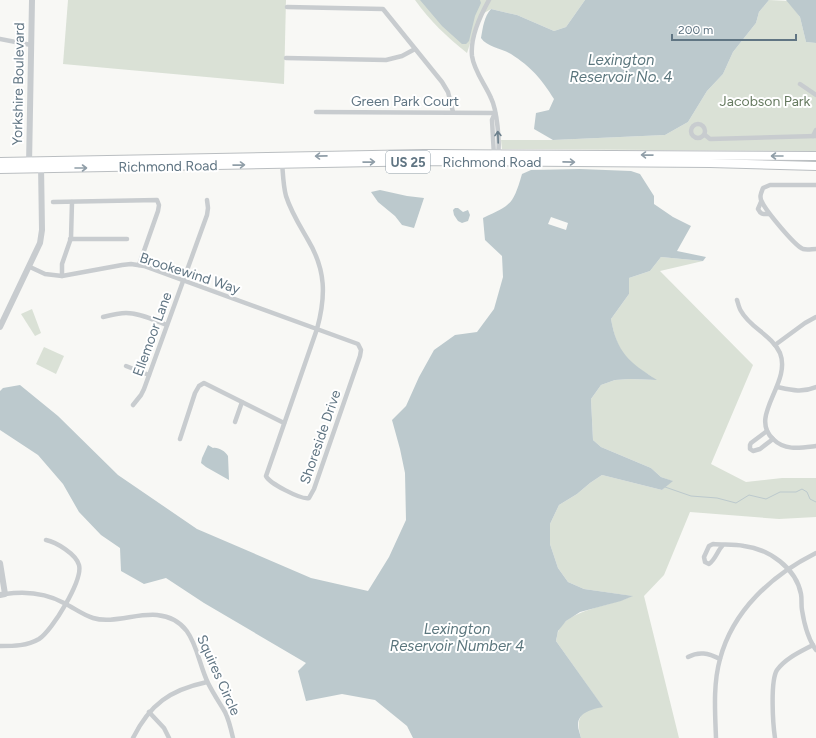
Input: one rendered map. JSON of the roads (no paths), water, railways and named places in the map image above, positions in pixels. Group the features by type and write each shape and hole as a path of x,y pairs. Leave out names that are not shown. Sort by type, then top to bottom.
{"highway":[{"name":"Richmond Road","path":"0,162 41,165 496,156 816,156"},
{"name":"Richmond Road","path":"496,156 816,166"},
{"name":"Richmond Road","path":"0,169 29,165"}],"street":[{"name":"Yorkshire Boulevard","path":"29,165 32,0"},
{"path":"489,0 476,27 472,55 477,70 492,100 497,120 496,156"},
{"path":"288,7 383,9 446,88 453,112"},
{"path":"0,39 31,44"},
{"path":"286,58 386,60 402,56 415,49"},
{"path":"800,84 816,94"},
{"name":"Green Park Court","path":"316,112 495,112"},
{"path":"705,135 710,139 815,136 816,130"},
{"name":"Shoreside Drive","path":"282,160 285,189 289,205 313,249 322,274 323,291 317,329 266,477 273,483 302,498 307,499 314,490 361,350 358,344 317,329"},
{"path":"0,328 7,310 30,267 42,237 41,165"},
{"path":"816,185 770,184 763,188 760,195 761,202 768,214 797,244 804,249 816,249"},
{"path":"53,202 157,200 159,205 158,211 139,265"},
{"name":"Ellemoor Lane","path":"132,405 141,395 149,375 207,216 207,200"},
{"path":"62,276 62,264 70,240 72,202"},
{"path":"70,240 127,239"},
{"name":"Brookewind Way","path":"30,267 45,274 62,276 122,265 139,265 317,329"},
{"path":"737,300 740,311 774,344 783,363 780,380 766,413 765,422 767,431 773,439 789,448 816,446"},
{"path":"103,317 120,313 129,313 167,325"},
{"path":"774,344 816,317"},
{"path":"126,366 149,375"},
{"path":"180,438 195,393 199,386 204,382 284,423"},
{"path":"777,387 796,392 809,390 816,387"},
{"path":"235,422 242,402"},
{"path":"767,431 751,443 750,449 753,451 760,449 773,439"},
{"path":"0,646 26,645 40,638 52,626 79,576 78,564 74,558 57,544 46,540"},
{"path":"723,545 718,551 714,561 709,564 705,562 704,557 709,546 713,544 744,546 758,549 776,557 796,580 801,594 802,610 806,627 814,648 788,660 776,672 773,682 775,738"},
{"path":"716,738 716,680 720,659 731,630 750,601 762,589 788,570 816,553"},
{"path":"0,563 2,594"},
{"name":"Squires Circle","path":"2,594 21,592 50,597 95,619 110,620 153,615 168,618 178,623 190,636 207,682 225,713 233,738"},
{"path":"688,657 694,654 707,653 720,659"},
{"path":"132,738 139,725 149,712 165,698 176,691 207,682"},
{"path":"149,712 164,728 169,738"}],"water":[{"path":"420,0 480,0 481,3 475,16 469,41 466,44 462,44 442,26"},
{"name":"Lexington Reservoir No. 4","path":"585,0 769,0 759,12 756,23 733,52 723,74 707,91 688,122 665,135 553,140 534,129 536,113 549,110 554,99 545,85 530,68 511,54 490,45 481,38 483,26 491,9 517,15 554,31 566,27"},
{"path":"786,0 816,0 816,43 806,42 800,17"},
{"name":"Lexington Reservoir Number 4","path":"580,169 631,171 640,174 654,196 654,204 673,217 691,226 677,251 706,257 703,261 661,257 650,271 629,278 629,294 611,319 614,331 626,356 639,368 657,380 615,380 601,385 591,399 593,440 601,447 651,468 661,477 673,481 662,490 602,475 577,494 559,505 550,524 550,544 558,568 568,582 584,589 633,596 621,601 580,612 566,621 558,631 556,641 603,707 587,712 580,717 578,725 581,738 413,738 407,726 375,700 342,694 306,701 298,671 306,663 204,603 166,578 144,584 121,571 120,548 101,535 79,512 63,484 38,455 0,430 0,391 3,388 20,385 58,416 118,475 197,529 311,578 368,591 389,557 406,520 405,473 392,420 406,406 419,377 434,350 455,335 477,332 494,309 503,277 502,256 485,240 483,218 500,210 510,203 516,192 522,174 531,170"},
{"path":"380,190 424,198 414,228 402,225 395,216 378,202 371,192"},
{"path":"458,208 463,212 468,210 470,215 468,221 462,223 458,221 454,215 453,210"},
{"path":"208,445 225,452 228,456 229,480 201,463"}],"waterway":[{"path":"665,487 691,496 717,498 736,503 749,495 766,499 780,492 796,492 802,489 807,492 810,499 816,502"}],"park label":[{"name":"Jacobson Park","path":"765,101"}]}
